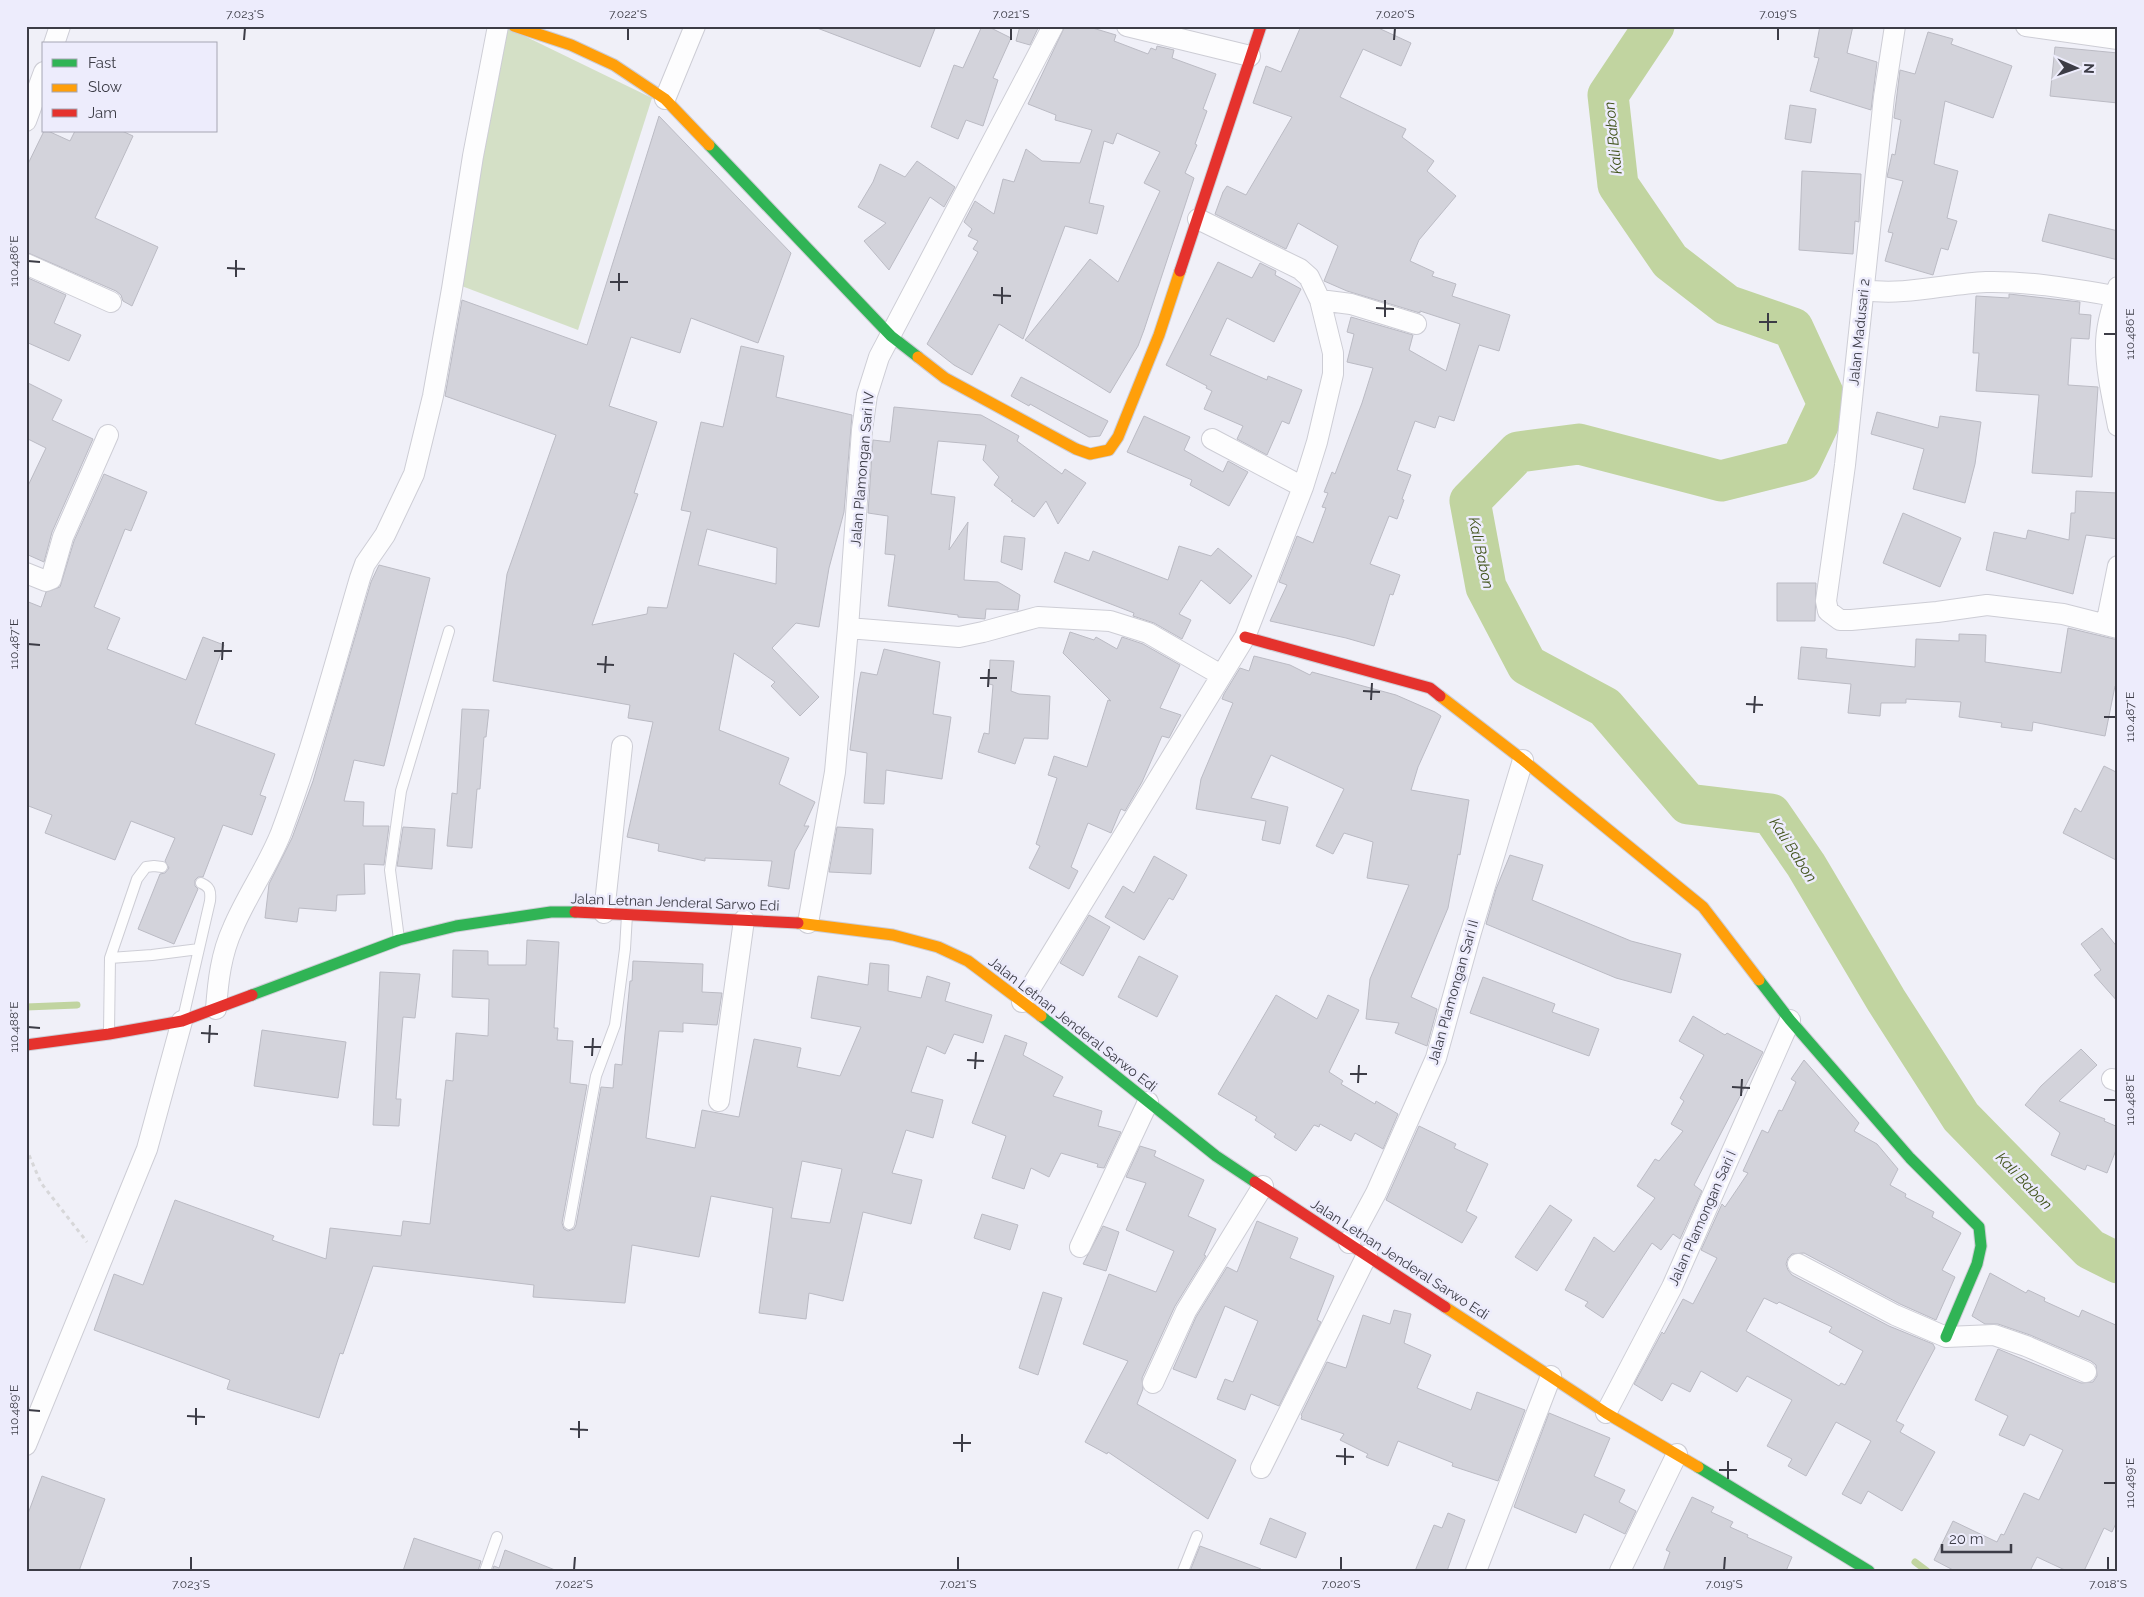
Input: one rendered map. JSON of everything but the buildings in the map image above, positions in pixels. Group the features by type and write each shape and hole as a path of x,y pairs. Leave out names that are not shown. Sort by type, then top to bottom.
{"street":[{"path":"216,1010 218,980 223,953 233,927 280,834 365,564 385,535 414,474 433,396 473,156 498,26"},
{"path":"514,26 571,45 605,61 665,99 891,336 946,378 1076,449 1090,454 1109,450 1118,436 1159,335 1261,26"},
{"path":"665,99 696,26"},
{"name":"Jalan Plamongan Sari IV","path":"808,923 835,772 848,628 862,430 867,395 879,357 1053,26"},
{"path":"1127,26 1250,56"},
{"name":"Jalan Madusari 2","path":"1895,26 1884,97 1845,465 1826,601 1828,612 1840,620 1852,620 1987,605 2063,614 2112,626"},
{"path":"2026,26 2118,39"},
{"path":"26,121 42,77"},
{"path":"1022,1002 1245,637 1303,487 1318,442 1333,374 1333,353 1320,300 1309,277 1300,269 1198,219"},
{"path":"26,264 111,302"},
{"path":"1864,290 1880,292 1920,291 1961,284 1988,282 2117,292 2108,324 2106,345 2107,367 2118,426"},
{"path":"1320,300 1351,304 1416,324"},
{"path":"26,573 46,581 51,578 64,537 108,435"},
{"path":"1212,439 1303,487"},
{"path":"2112,626 2118,566"},
{"path":"848,628 959,637 1038,617 1110,621 1148,633 1221,675"},
{"path":"1245,637 1430,688 1523,760 1703,907 1790,1020 1910,1158 1979,1227 1982,1246 1977,1264 1946,1337"},
{"path":"604,913 622,746"},
{"name":"Jalan Plamongan Sari II","path":"1349,1243 1376,1193 1436,1058 1471,932 1523,760"},
{"name":"Jalan Letnan Jenderal Sarwo Edi","path":"26,1045 109,1034 182,1021 216,1010 399,940 456,926 506,917 551,912 808,923 894,935 938,947 968,962 998,982 1216,1156 1606,1413 1869,1571"},
{"path":"718,1101 744,920"},
{"name":"Jalan Plamongan Sari I","path":"1606,1413 1672,1287 1790,1020"},
{"path":"26,1446 147,1149 182,1021"},
{"path":"1080,1247 1148,1102"},
{"path":"1153,1383 1186,1311 1263,1186"},
{"path":"1260,1468 1367,1255"},
{"path":"1798,1264 1895,1315 1946,1337 1994,1335 2026,1346 2086,1372"},
{"path":"1476,1571 1551,1376"},
{"path":"1620,1571 1677,1454"}],"lane":[{"path":"399,940 390,870 401,791 449,631"},
{"path":"109,1034 110,958 137,879 146,867 162,867"},
{"path":"182,1021 210,901 211,891 208,886 201,882"},
{"path":"569,1224 596,1076 615,1025 625,949 627,914"},
{"path":"110,958 199,949"},
{"path":"1183,1571 1197,1536"},
{"path":"484,1571 498,1537"}],"path":[{"path":"26,1148 41,1183 102,1260"}],"green space":[{"path":"508,28 652,98 578,330 459,285"}],"waterway":[{"name":"Kali Babon","path":"1654,26 1608,95 1618,185 1670,261 1727,305 1793,328 1828,404 1801,461 1721,481 1579,444 1518,452 1470,501 1486,587 1527,665 1605,707 1688,804 1771,814 1806,865 1886,1000 1961,1117 2090,1249 2118,1263"},
{"path":"26,1007 77,1005"},
{"path":"1915,1562 1927,1571"}],"traffic: fast":[{"path":"709,145 891,336 918,357"},
{"path":"252,995 399,940 456,926 551,912 575,912"},
{"path":"1759,980 1790,1020 1910,1158 1979,1227 1981,1246 1977,1264 1946,1337"},
{"path":"1041,1016 1216,1156 1255,1182"},
{"path":"1698,1467 1869,1571"}],"traffic: slow":[{"path":"514,26 571,45 614,65 665,99 709,145"},
{"path":"918,357 945,378 1076,449 1090,454 1109,450 1118,437 1159,335 1180,271"},
{"path":"1440,696 1523,760 1703,907 1759,980"},
{"path":"798,923 893,935 938,947 968,961 1041,1016"},
{"path":"1445,1307 1606,1413 1698,1467"}],"traffic: jam":[{"path":"1180,271 1261,26"},
{"path":"1245,637 1430,688 1440,696"},
{"path":"575,912 798,923"},
{"path":"26,1045 109,1034 182,1021 252,995"},
{"path":"1255,1182 1445,1307"}]}
